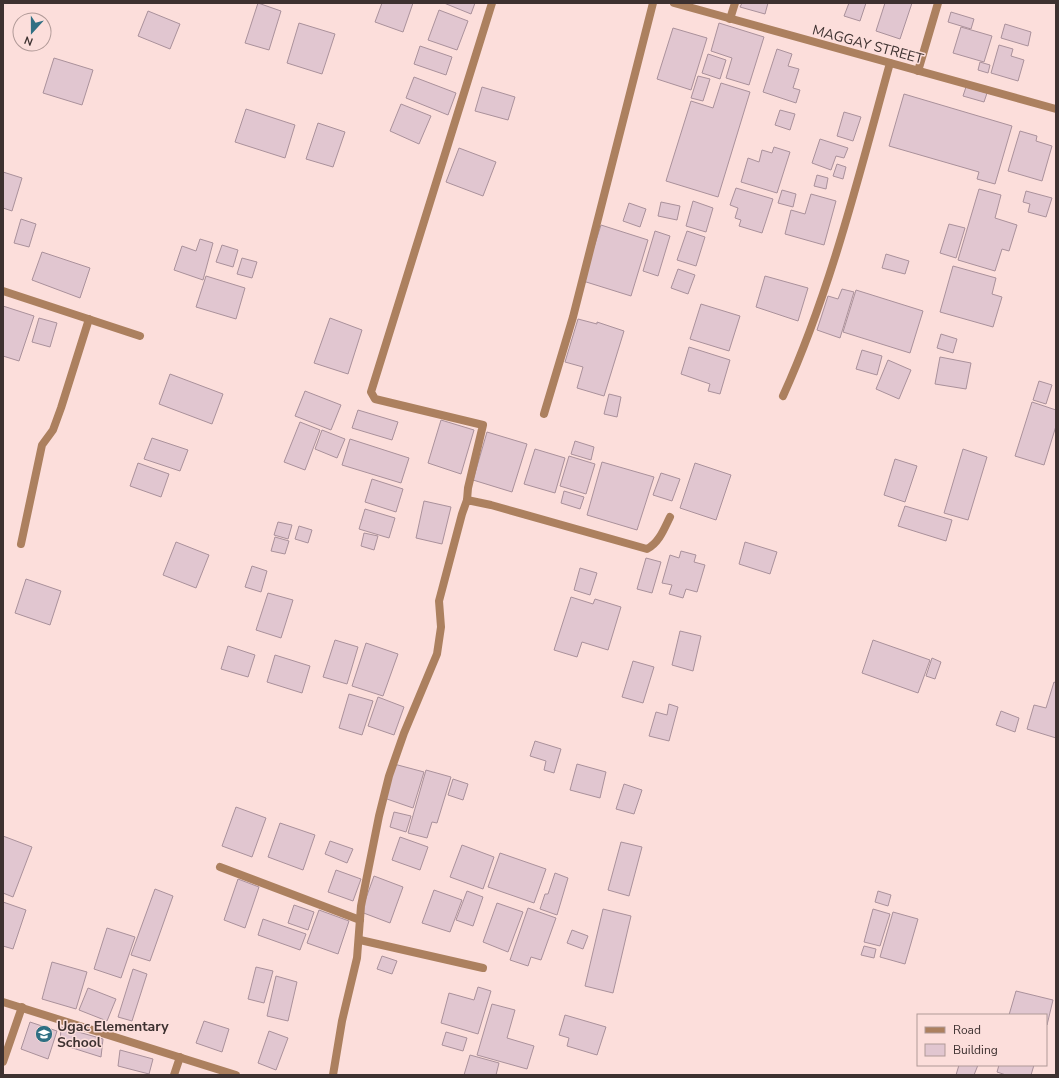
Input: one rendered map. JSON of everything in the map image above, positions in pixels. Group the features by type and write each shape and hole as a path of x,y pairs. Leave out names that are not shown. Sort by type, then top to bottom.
{"street":[{"path":"333,1075 342,1021 350,991 360,940 361,906 379,816 389,776 404,733 438,654 441,627 439,600 460,520 467,500 468,488 483,425 375,399 371,392 492,3"},
{"path":"544,414 572,317 653,3"},
{"name":"MAGGAY STREET","path":"674,3 1056,109"},
{"path":"730,19 735,3"},
{"path":"918,71 938,3"},
{"path":"783,396 804,348 845,225 890,63"},
{"path":"3,291 140,336"},
{"path":"21,544 42,445 53,430 62,408 89,319"},
{"path":"467,500 491,505 647,549 653,546 670,517"},
{"path":"220,867 360,920"},
{"path":"360,940 483,968"},
{"path":"3,1002 236,1075"},
{"path":"3,1062 22,1007"},
{"path":"174,1075 180,1057"}],"building":[{"path":"258,3 281,11 269,50 245,43"},
{"path":"382,3 413,3 403,32 375,22"},
{"path":"444,3 475,3 471,14"},
{"path":"742,3 768,3 765,14 740,7"},
{"path":"849,3 866,3 860,21 844,16"},
{"path":"885,3 912,3 900,39 876,31"},
{"path":"439,10 468,21 457,50 428,40"},
{"path":"148,11 180,24 170,49 138,36"},
{"path":"951,12 974,19 971,29 948,22"},
{"path":"299,23 335,34 322,74 287,63"},
{"path":"719,23 764,37 749,85 726,78 732,58 711,51"},
{"path":"1005,24 1031,32 1028,46 1001,38"},
{"path":"961,27 992,36 984,62 953,53"},
{"path":"673,28 707,38 691,90 657,79"},
{"path":"999,45 1013,49 1011,56 1024,60 1018,81 991,73"},
{"path":"420,46 452,57 446,75 414,64"},
{"path":"777,49 792,54 788,66 799,69 793,88 800,90 796,103 763,92"},
{"path":"708,54 726,60 720,79 702,73"},
{"path":"54,58 93,70 82,105 43,93"},
{"path":"980,62 990,65 988,73 978,70"},
{"path":"698,76 710,79 703,101 691,98"},
{"path":"414,77 456,93 448,115 406,98"},
{"path":"721,83 750,92 718,197 666,181 691,101 713,108"},
{"path":"482,87 515,97 508,120 475,111"},
{"path":"966,87 987,93 984,102 963,96"},
{"path":"904,94 1012,126 995,184 977,179 979,172 889,146"},
{"path":"401,104 431,116 419,144 390,131"},
{"path":"246,109 295,125 285,158 235,142"},
{"path":"780,110 795,114 790,130 775,125"},
{"path":"844,112 861,117 853,141 837,136"},
{"path":"318,123 345,132 333,167 306,159"},
{"path":"1020,131 1037,136 1036,141 1052,146 1042,181 1008,171"},
{"path":"820,139 848,148 844,158 836,156 831,170 812,163"},
{"path":"774,147 790,152 777,193 741,182 748,158 759,162 762,150 772,153"},
{"path":"459,148 496,162 483,196 446,182"},
{"path":"837,164 846,167 843,179 833,176"},
{"path":"3,172 22,178 12,211 3,208"},
{"path":"817,175 828,178 826,189 814,186"},
{"path":"736,188 773,199 762,233 739,226 741,220 735,218 738,208 730,205"},
{"path":"979,189 1001,195 995,218 1017,225 1009,251 1002,249 995,271 958,260"},
{"path":"782,190 796,194 793,207 778,203"},
{"path":"1026,191 1052,198 1046,217 1028,212 1030,204 1023,202"},
{"path":"811,194 836,201 824,245 785,234 791,210 805,214"},
{"path":"693,201 713,208 706,232 686,226"},
{"path":"661,202 680,206 677,220 658,216"},
{"path":"629,203 646,209 640,227 623,221"},
{"path":"21,219 36,224 29,247 14,243"},
{"path":"949,224 965,228 956,258 940,253"},
{"path":"601,225 648,240 631,296 583,281"},
{"path":"655,231 670,236 658,276 643,271"},
{"path":"687,231 705,237 696,266 677,260"},
{"path":"200,239 213,243 203,280 174,270 182,246 196,251"},
{"path":"222,245 238,250 233,267 216,262"},
{"path":"42,252 90,268 80,298 32,280"},
{"path":"886,254 909,261 905,274 882,268"},
{"path":"242,258 257,262 252,278 237,274"},
{"path":"953,266 996,278 992,294 1002,297 993,327 940,312"},
{"path":"678,269 695,275 688,294 671,288"},
{"path":"206,276 245,288 236,319 196,307"},
{"path":"765,276 808,288 798,321 756,307"},
{"path":"842,289 854,292 840,338 817,330 828,296 838,299"},
{"path":"856,290 923,311 910,353 843,332"},
{"path":"701,304 740,316 729,351 690,339"},
{"path":"3,306 34,316 19,361 3,356"},
{"path":"39,318 57,323 50,347 32,342"},
{"path":"330,318 362,330 348,374 314,363"},
{"path":"578,319 597,324 597,322 624,331 604,396 577,388 583,367 565,362"},
{"path":"941,334 957,339 953,353 937,348"},
{"path":"689,347 730,360 720,394 708,391 710,384 681,374"},
{"path":"862,350 882,356 877,375 856,369"},
{"path":"940,357 971,363 966,389 935,384"},
{"path":"888,360 911,370 899,399 876,389"},
{"path":"170,374 223,394 212,424 159,404"},
{"path":"1039,381 1052,385 1046,404 1033,400"},
{"path":"305,391 341,405 331,430 295,416"},
{"path":"609,394 621,397 617,417 604,414"},
{"path":"1032,402 1056,410 1056,426 1044,465 1015,456"},
{"path":"358,410 398,422 392,440 352,428"},
{"path":"441,420 474,430 461,474 428,463"},
{"path":"300,422 320,430 305,470 284,462"},
{"path":"322,430 345,439 337,458 315,449"},
{"path":"487,432 527,444 512,492 473,480"},
{"path":"152,438 188,450 180,471 144,459"},
{"path":"350,439 409,458 401,483 342,465"},
{"path":"575,441 594,447 591,460 571,454"},
{"path":"535,449 565,458 555,493 524,484"},
{"path":"963,449 987,457 968,520 944,513"},
{"path":"569,456 595,464 586,494 560,486"},
{"path":"895,459 917,466 905,502 884,495"},
{"path":"602,462 654,477 637,530 587,515"},
{"path":"138,463 169,474 161,497 130,486"},
{"path":"695,463 731,475 716,520 680,508"},
{"path":"661,473 680,479 672,501 653,495"},
{"path":"372,479 403,489 396,512 365,502"},
{"path":"564,491 584,497 580,509 561,503"},
{"path":"424,501 451,507 442,544 416,538"},
{"path":"905,506 952,520 946,541 898,526"},
{"path":"365,509 395,518 389,538 359,529"},
{"path":"278,522 292,525 288,539 274,535"},
{"path":"299,526 312,530 308,543 295,539"},
{"path":"364,533 378,536 374,550 361,546"},
{"path":"275,537 289,541 285,554 271,551"},
{"path":"176,542 209,555 196,588 163,575"},
{"path":"745,542 777,552 770,574 739,564"},
{"path":"681,551 696,555 694,562 705,565 697,592 686,589 683,598 669,594 672,585 662,583 670,555 679,558"},
{"path":"646,558 661,562 652,593 637,589"},
{"path":"252,566 267,571 261,592 245,587"},
{"path":"580,568 597,573 590,595 574,590"},
{"path":"26,579 61,591 50,625 15,613"},
{"path":"268,593 293,600 281,638 256,630"},
{"path":"571,597 593,604 595,599 621,607 608,650 582,642 577,657 554,650"},
{"path":"680,631 701,636 693,671 672,665"},
{"path":"335,640 358,647 347,684 323,677"},
{"path":"873,640 930,660 918,693 862,673"},
{"path":"366,643 398,654 383,696 352,686"},
{"path":"228,646 255,655 248,677 221,669"},
{"path":"275,655 310,666 302,693 267,682"},
{"path":"932,658 941,662 935,679 926,676"},
{"path":"633,661 654,667 643,703 622,697"},
{"path":"1054,682 1056,683 1056,738 1027,729 1034,705 1046,708"},
{"path":"349,694 373,701 362,735 339,728"},
{"path":"378,697 404,707 394,735 368,726"},
{"path":"669,704 678,707 669,741 649,736 656,712 667,715"},
{"path":"1001,711 1019,718 1015,732 996,725"},
{"path":"535,741 561,749 554,773 544,770 546,761 530,756"},
{"path":"394,764 424,772 413,808 384,798"},
{"path":"577,764 606,772 600,798 570,790"},
{"path":"426,770 451,777 437,823 432,822 427,838 408,833"},
{"path":"453,779 468,784 463,800 448,795"},
{"path":"624,784 642,790 634,814 616,809"},
{"path":"236,807 266,818 252,857 222,846"},
{"path":"394,812 411,816 406,832 390,827"},
{"path":"280,823 315,835 303,870 268,857"},
{"path":"3,836 32,847 13,897 3,893"},
{"path":"400,837 428,847 420,870 392,860"},
{"path":"330,841 353,849 347,863 325,854"},
{"path":"621,842 642,847 629,896 608,890"},
{"path":"462,845 494,857 483,889 450,877"},
{"path":"500,853 546,869 534,903 488,887"},
{"path":"336,870 361,879 353,901 328,892"},
{"path":"555,873 568,878 557,915 540,909 545,894 548,894"},
{"path":"374,876 403,887 390,923 361,912"},
{"path":"238,879 259,887 245,928 224,920"},
{"path":"155,889 173,896 150,961 131,955"},
{"path":"434,890 462,900 450,932 422,923"},
{"path":"467,891 483,897 473,926 456,920"},
{"path":"878,891 891,895 888,906 875,902"},
{"path":"3,902 26,910 13,949 3,946"},
{"path":"497,903 523,912 508,952 483,942"},
{"path":"294,905 314,912 308,930 288,923"},
{"path":"528,908 556,918 541,960 531,957 528,966 510,960"},
{"path":"603,909 631,916 613,993 585,986"},
{"path":"873,909 890,914 880,946 864,942"},
{"path":"319,910 349,921 338,954 307,943"},
{"path":"893,912 918,919 905,964 880,957"},
{"path":"263,919 306,934 300,950 258,935"},
{"path":"107,928 135,937 121,978 94,969"},
{"path":"572,930 588,936 583,949 567,943"},
{"path":"864,946 876,949 874,958 861,955"},
{"path":"382,956 397,961 392,974 377,969"},
{"path":"52,962 87,972 76,1009 42,999"},
{"path":"256,967 273,971 264,1003 248,999"},
{"path":"133,969 147,974 132,1021 118,1017"},
{"path":"276,976 297,982 288,1021 267,1016"},
{"path":"478,987 491,991 478,1034 441,1023 449,993 474,1000"},
{"path":"88,988 116,999 107,1021 79,1010"},
{"path":"1016,991 1053,1000 1047,1025 1047,1014 1009,1014"},
{"path":"492,1004 515,1010 507,1038 534,1046 527,1069 477,1055"},
{"path":"565,1015 606,1027 597,1055 567,1046 569,1038 559,1035"},
{"path":"204,1021 229,1029 222,1052 196,1043"},
{"path":"30,1022 57,1031 48,1059 21,1049"},
{"path":"61,1027 103,1039 101,1057 60,1044"},
{"path":"269,1031 288,1038 276,1070 258,1063"},
{"path":"446,1032 467,1038 463,1051 442,1045"},
{"path":"120,1050 153,1059 149,1074 118,1066"},
{"path":"470,1055 499,1063 496,1075 464,1075"},
{"path":"959,1066 978,1066 974,1075 956,1075"},
{"path":"999,1066 1034,1066 1031,1075 1006,1075 997,1072"}],"place":[{"name":"Ugac Elementary School","path":"44,1034"}]}
